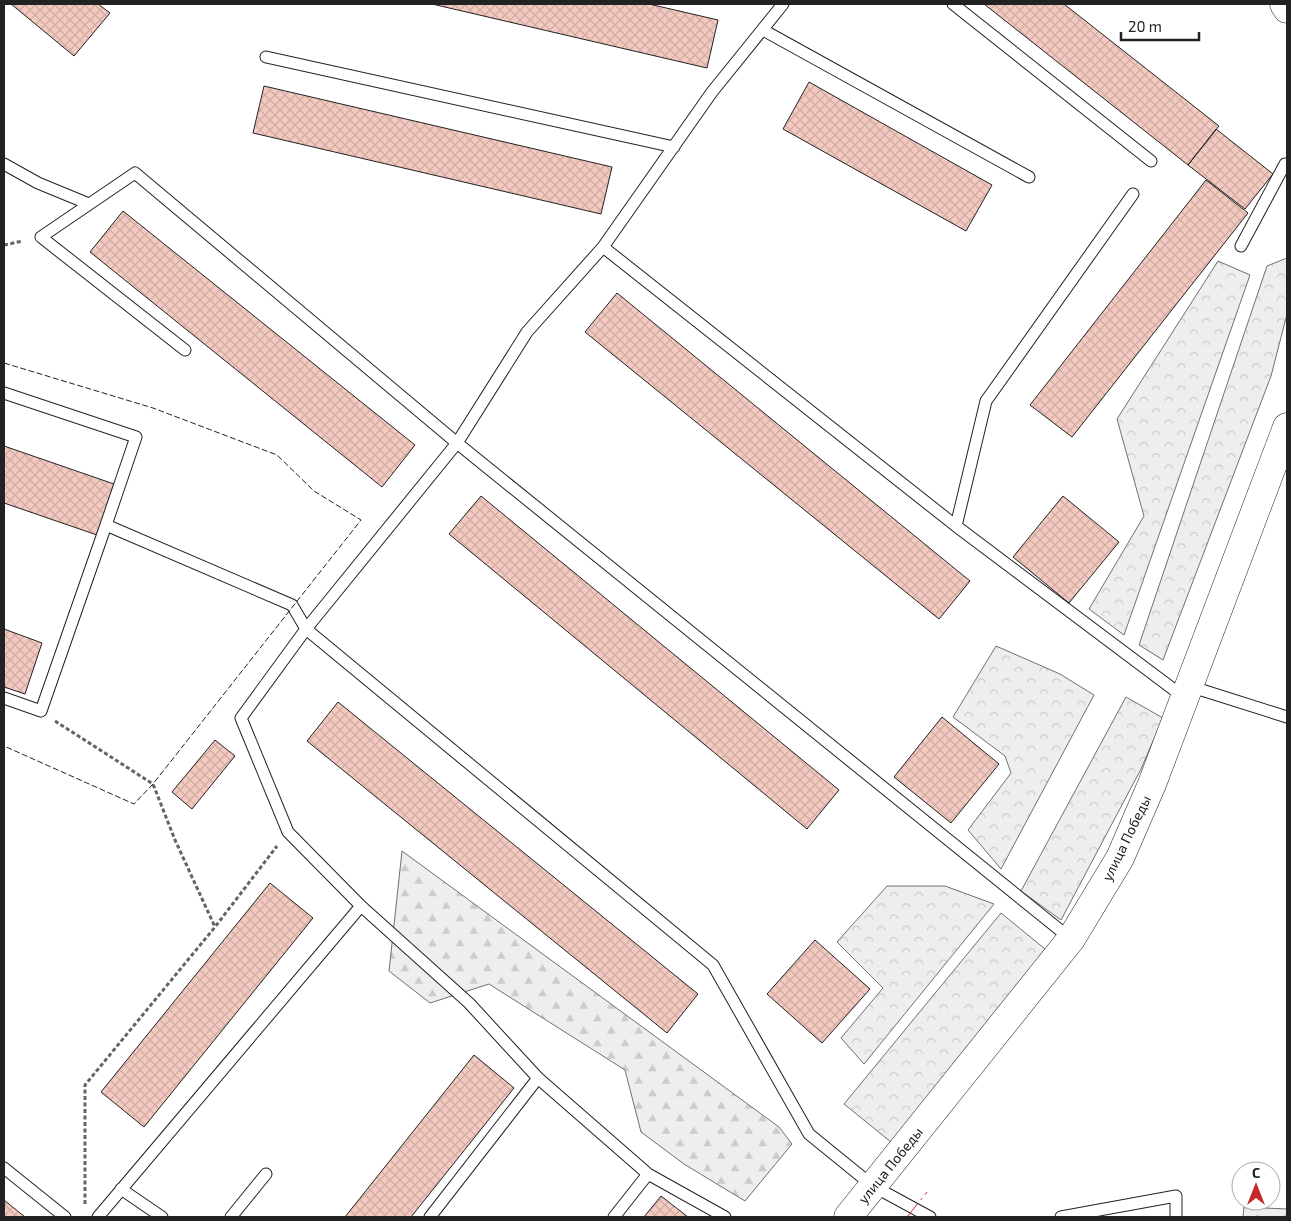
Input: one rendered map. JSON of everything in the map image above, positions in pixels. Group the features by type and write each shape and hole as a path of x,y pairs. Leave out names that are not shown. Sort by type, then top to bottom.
{"main road":[{"path":"1284,4 1287,9"},
{"name":"улица Победы","path":"848,1217 1071,939 1120,858 1152,784 1287,427"}],"lane":[{"path":"725,1217 648,1174 538,1078 469,1003 361,906 288,832 241,718 306,629 457,443 527,332 603,247 712,92 783,4"},
{"path":"953,4 1151,160"},
{"path":"763,30 1029,177"},
{"path":"266,57 674,147"},
{"path":"4,164 38,183 88,204"},
{"path":"1241,246 1285,164 1287,164"},
{"path":"185,350 41,236 135,173 457,443 1071,939"},
{"path":"956,526 986,401 1133,194"},
{"path":"603,247 956,526 1187,692 1287,716"},
{"path":"4,393 136,437 41,711 4,698"},
{"path":"106,525 292,605 306,629 713,965 809,1134 873,1186 930,1217"},
{"path":"98,1217 361,906"},
{"path":"430,1217 538,1078"},
{"path":"4,1168 65,1217"},
{"path":"231,1217 266,1174"},
{"path":"614,1217 648,1174"},
{"path":"121,1189 162,1217"},
{"path":"1061,1217 1176,1196 1176,1217"}],"path":[{"path":"41,711 152,784 175,840 215,926"},
{"path":"85,1208 85,1086 215,926 288,832"}],"green space":[{"path":"1287,258 1287,314 1271,376 1163,660 1139,645 1267,266"},
{"path":"1218,261 1250,275 1124,635 1089,609 1144,516 1117,419"},
{"path":"996,646 1060,674 1094,695 1001,869 968,830 1011,773 1005,756 953,717"},
{"path":"1126,697 1163,718 1141,769 1061,920 1021,891"},
{"path":"402,851 779,1127 792,1144 745,1201 684,1164 641,1132 625,1070 489,984 430,1003 389,971"},
{"path":"887,886 945,886 994,904 864,1064 841,1038 883,988 837,942"},
{"path":"1001,913 1045,949 1020,986 891,1142 844,1104"},
{"path":"1281,1209 1287,1209 1287,1217 1243,1217 1244,1211 1281,1211"}],"building":[{"path":"11,4 98,4 110,13 74,56"},
{"path":"432,4 649,4 718,20 707,68"},
{"path":"984,4 1064,4 1219,126 1188,165"},
{"path":"809,82 992,185 966,231 783,129"},
{"path":"264,86 612,167 601,214 253,133"},
{"path":"1216,129 1273,174 1245,209 1188,165"},
{"path":"1206,180 1248,213 1072,437 1030,405"},
{"path":"123,211 415,445 382,487 90,252"},
{"path":"617,293 970,581 939,619 585,332"},
{"path":"4,446 114,484 97,535 4,503"},
{"path":"481,496 839,790 807,829 449,534"},
{"path":"1063,496 1119,542 1069,603 1013,557"},
{"path":"4,629 42,643 25,694 4,687"},
{"path":"338,702 698,994 667,1033 307,741"},
{"path":"942,717 999,764 951,823 894,777"},
{"path":"215,740 235,756 192,809 172,792"},
{"path":"270,883 313,918 144,1127 101,1092"},
{"path":"815,940 870,989 822,1043 767,994"},
{"path":"474,1055 514,1088 411,1217 345,1217"},
{"path":"661,1196 688,1217 644,1217"},
{"path":"4,1200 25,1217 4,1217"}],"fence":[{"path":"4,363 153,408 277,455 314,491 361,520 153,784 134,804 4,746"}],"power":[{"path":"907,1217 927,1192"}]}
